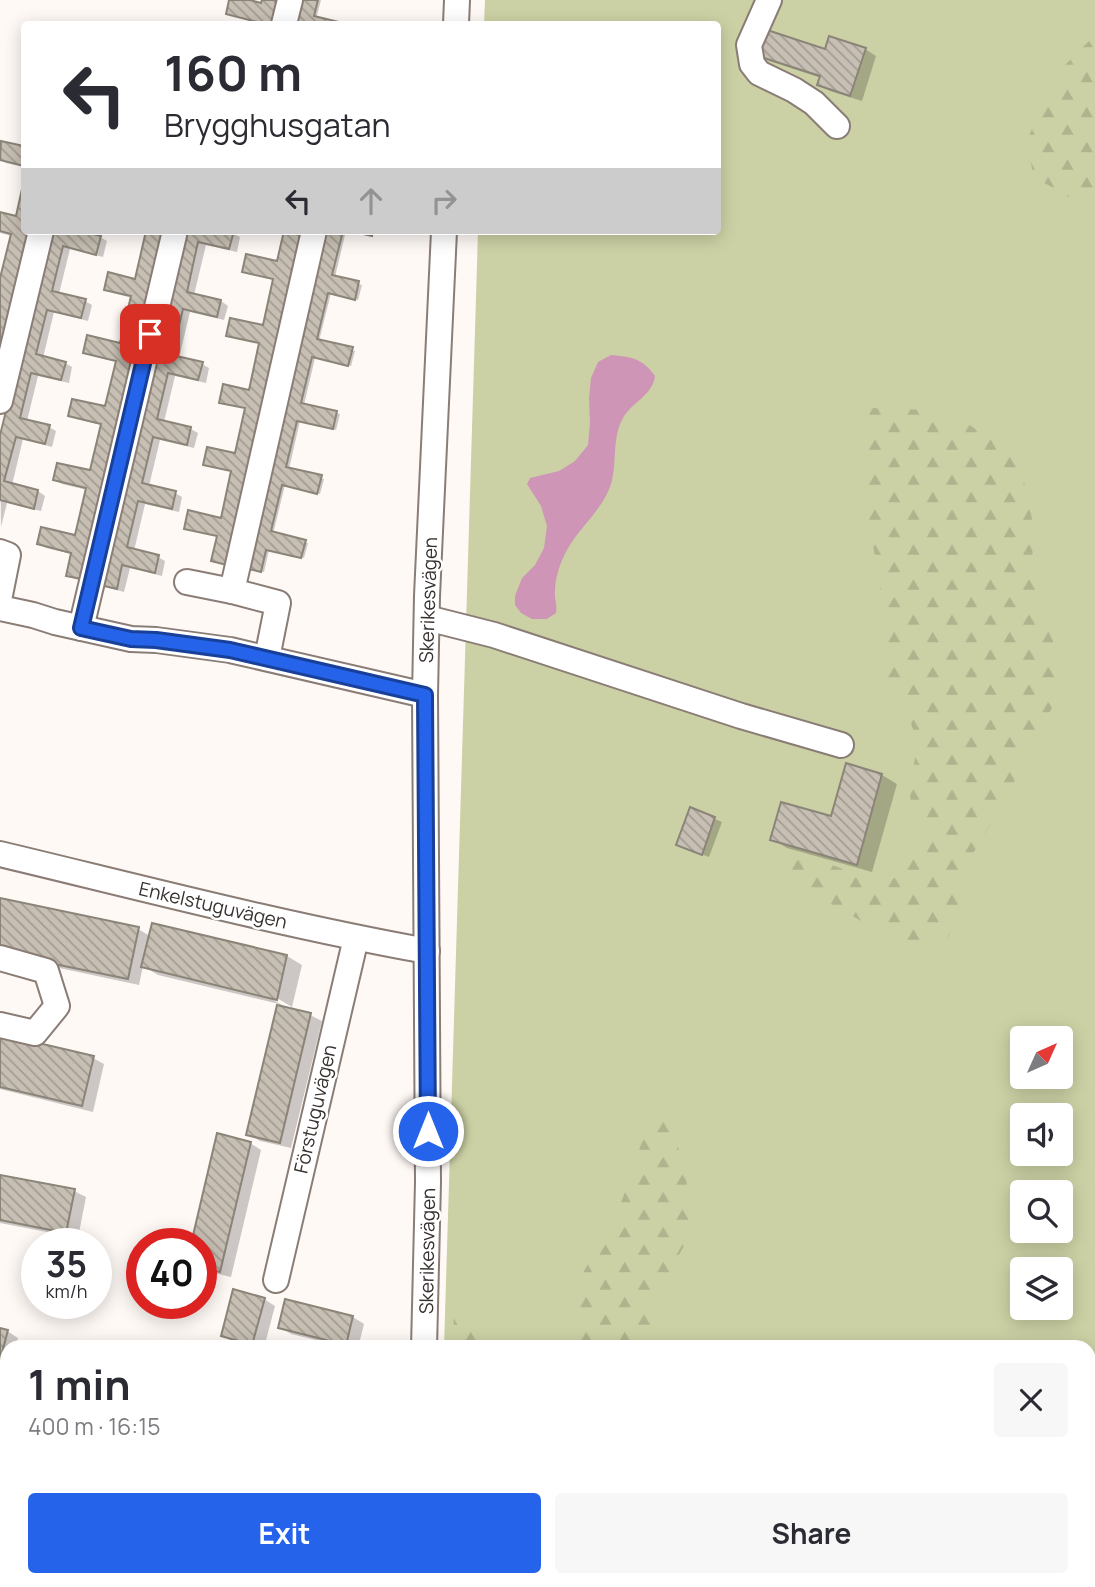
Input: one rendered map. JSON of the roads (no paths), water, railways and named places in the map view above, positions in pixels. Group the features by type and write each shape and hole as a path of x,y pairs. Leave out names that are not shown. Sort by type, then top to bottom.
{"street":[{"path":"285,21 290,0"},
{"path":"456,21 457,0"},
{"path":"769,0 749,45 752,64 759,73 814,103 837,126"},
{"path":"0,401 40,235"},
{"path":"81,628 174,235"},
{"path":"232,591 313,235"},
{"name":"Skerikesvägen","path":"425,1340 428,1182 426,618 444,235"},
{"path":"0,552 8,555 0,595"},
{"path":"187,582 278,603 267,659"},
{"path":"0,608 131,639 230,650 425,695"},
{"path":"426,618 494,635 741,716 841,745"},
{"name":"Enkelstuguvägen","path":"0,854 356,938 427,951"},
{"name":"Förstuguvägen","path":"276,1280 356,938"},
{"path":"0,958 46,971 57,1006 35,1033 0,1026"}]}
